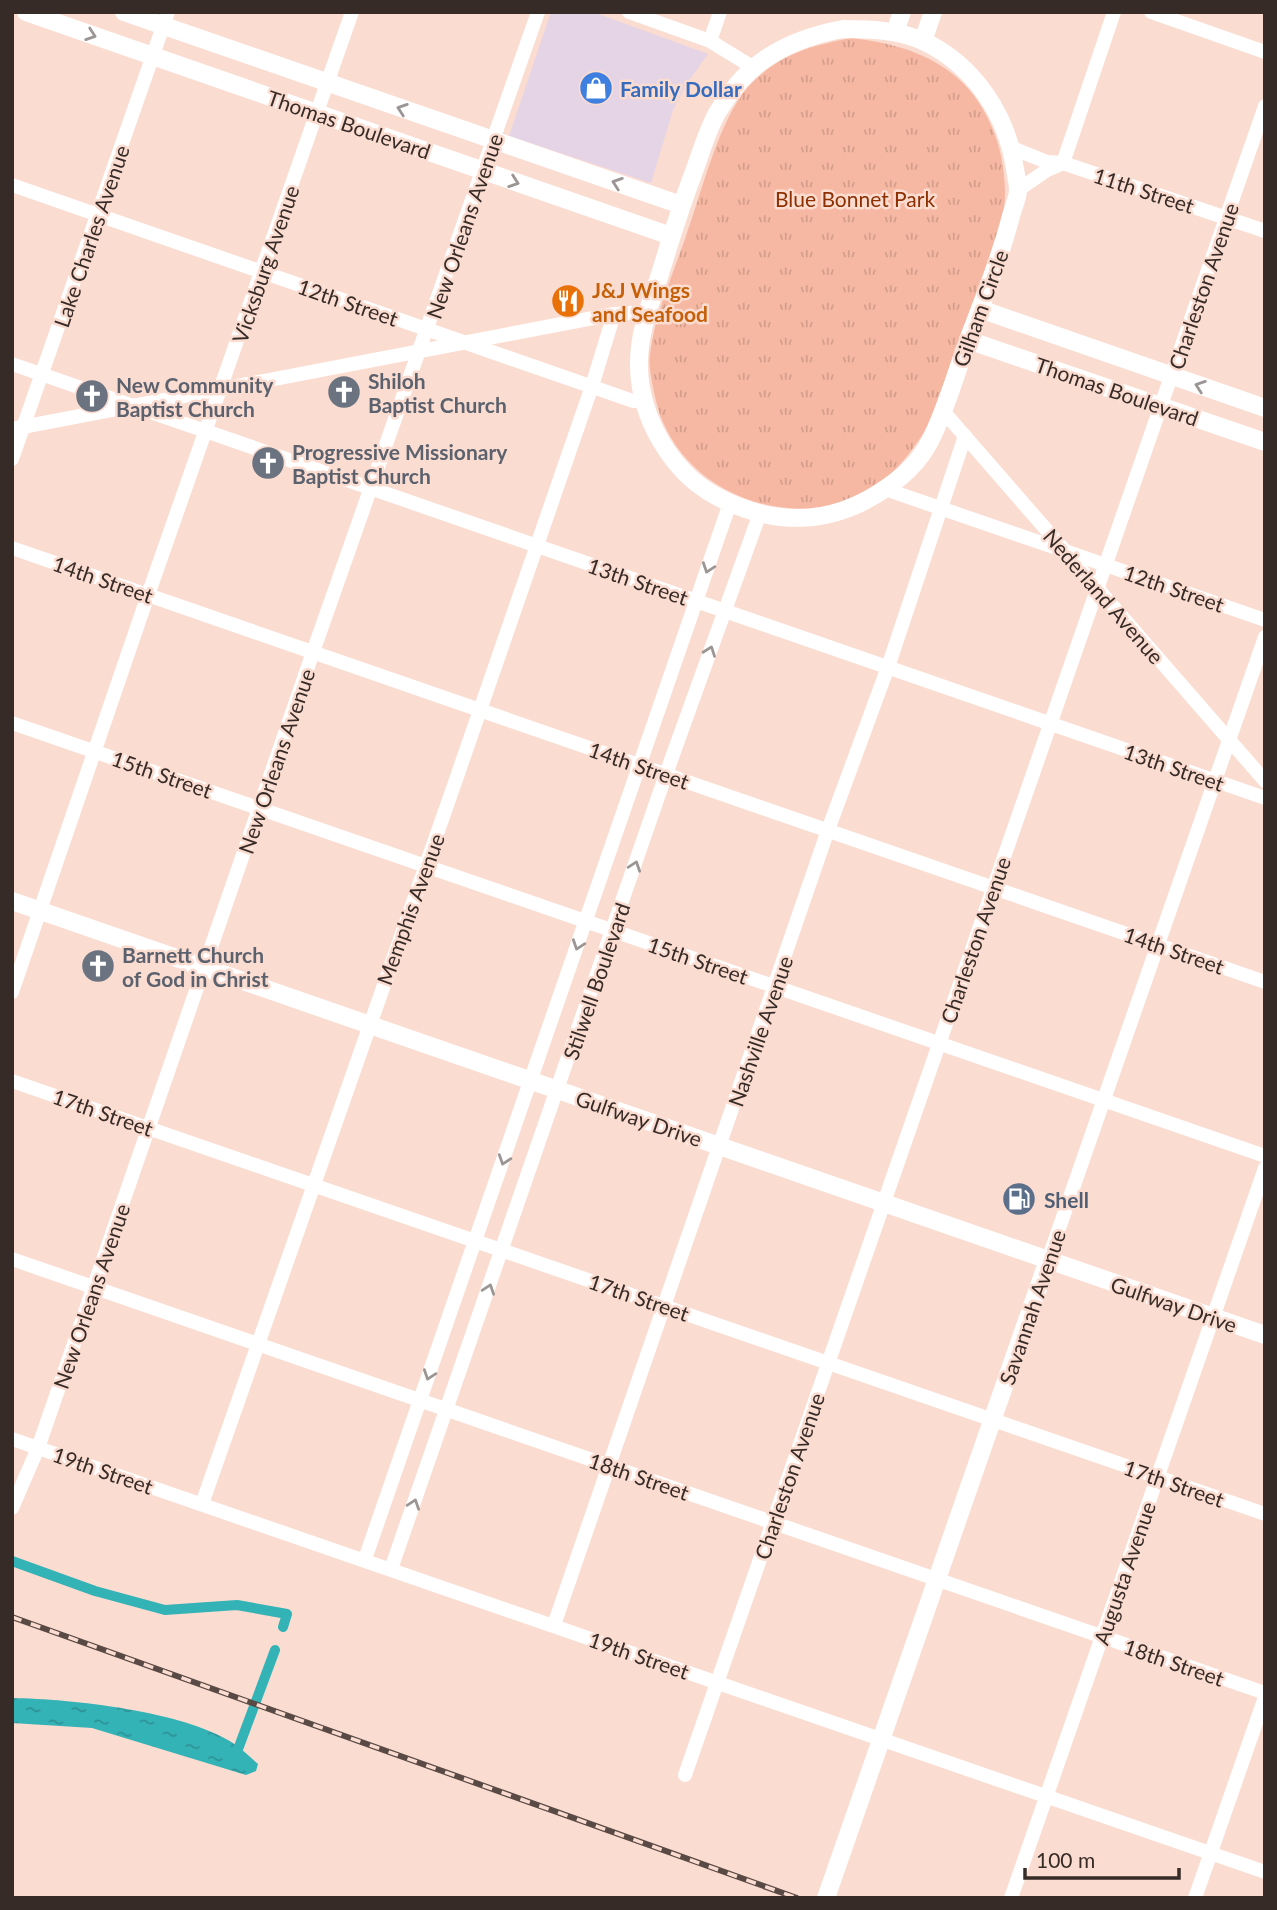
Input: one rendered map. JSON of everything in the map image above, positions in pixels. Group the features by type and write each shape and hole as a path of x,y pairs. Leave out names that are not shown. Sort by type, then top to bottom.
{"main road":[{"name":"Thomas Boulevard","path":"26,12 671,236"},
{"name":"Thomas Boulevard","path":"124,12 166,19 327,83 681,205"},
{"path":"895,32 902,12"},
{"path":"923,41 933,12"},
{"name":"Gilham Circle","path":"843,29 872,29 895,32 923,41 951,59 975,81 989,100 1012,148 1018,190 1008,229 943,411 929,443 916,461 901,477 863,503 821,517 791,519 730,503 712,494 679,466 658,437 650,419 639,368 647,312 681,205 717,113 741,80 754,68 788,46 825,33 843,29"},
{"name":"Thomas Boulevard","path":"980,309 1265,408"},
{"name":"Thomas Boulevard","path":"968,340 1265,442"},
{"path":"1226,429 1265,431"},
{"name":"Gulfway Drive","path":"12,901 1265,1335"},
{"name":"Savannah Avenue","path":"826,1898 1048,1260"}],"street":[{"name":"Vicksburg Avenue","path":"12,992 352,12"},
{"name":"New Orleans Avenue","path":"12,1508 38,1448 538,12"},
{"path":"629,12 710,41 754,68"},
{"path":"710,41 720,12"},
{"path":"1018,190 1046,170 1063,163 1114,12"},
{"path":"1151,12 1265,52"},
{"name":"Lake Charles Avenue","path":"12,459 18,428 42,374 166,19"},
{"name":"Charleston Avenue","path":"685,1775 1265,106"},
{"name":"11th Street","path":"1012,148 1047,162 1063,163 1265,230"},
{"name":"12th Street","path":"12,185 633,401 645,400"},
{"path":"18,428 614,314 647,312"},
{"name":"Memphis Avenue","path":"202,1504 592,386 614,314"},
{"name":"13th Street","path":"12,364 1265,799"},
{"name":"Nederland Avenue","path":"943,411 1265,781"},
{"name":"Nashville Avenue","path":"554,1625 828,830 943,508 965,436"},
{"name":"12th Street","path":"885,489 1265,620"},
{"name":"Stilwell Boulevard","path":"365,1559 730,503"},
{"name":"Stilwell Boulevard","path":"391,1569 614,931 666,774 760,513"},
{"name":"14th Street","path":"12,548 1265,982"},
{"name":"Savannah Avenue","path":"1048,1260 1265,637"},
{"name":"15th Street","path":"12,723 1265,1156"},
{"name":"17th Street","path":"12,1081 1265,1514"},
{"name":"Augusta Avenue","path":"1011,1898 1265,1168"},
{"name":"18th Street","path":"12,1259 1265,1695"},
{"name":"19th Street","path":"12,1439 1265,1872"},
{"path":"1195,1898 1265,1695"}],"shaded area":[{"path":"551,12 593,12 708,54 686,85 673,110 651,183 509,136"}],"green space":[{"name":"Blue Bonnet Park","path":"851,38 890,45 927,58 939,64 966,86 979,103 997,141 1005,184 1001,226 928,426 907,457 880,484 858,497 828,506 796,509 765,505 735,494 708,479 685,457 667,431 651,377 652,339 660,308 712,157 738,101 759,76 783,60 808,49"}],"water":[{"path":"12,1698 95,1704 157,1715 212,1732 233,1743 258,1764 256,1771 246,1775 92,1728 12,1723"}],"waterway":[{"path":"12,1561 95,1591 165,1610 237,1605 287,1614 283,1627"},
{"path":"234,1760 275,1650"}],"railway":[{"path":"12,1617 797,1898"}],"place":[{"name":"Family Dollar","path":"596,88"},
{"name":"J&J Wings and Seafood","path":"568,301"},
{"name":"Shiloh Baptist Church","path":"344,392"},
{"name":"New Community Baptist Church","path":"92,396"},
{"name":"Progressive Missionary Baptist Church","path":"268,463"},
{"name":"Barnett Church of God in Christ","path":"98,966"},
{"name":"Shell","path":"1019,1199"}]}
